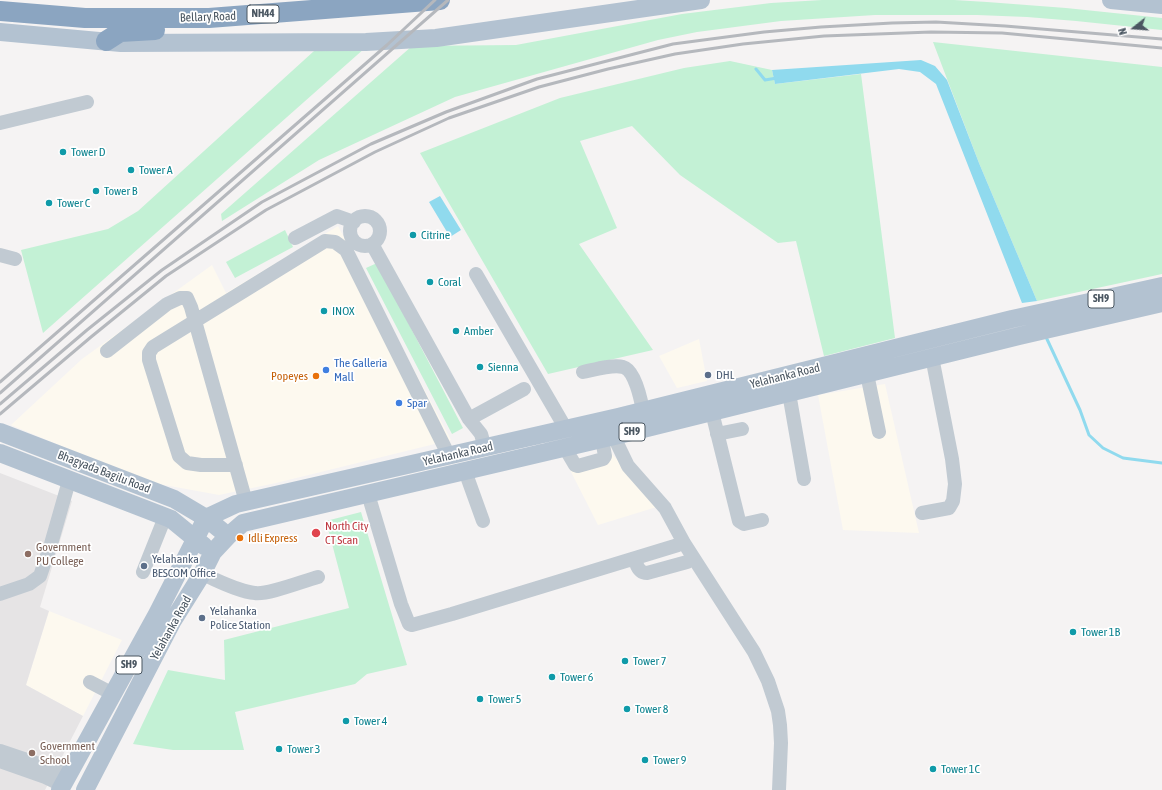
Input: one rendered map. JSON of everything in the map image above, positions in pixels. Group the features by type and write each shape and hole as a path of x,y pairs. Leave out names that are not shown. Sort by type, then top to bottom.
{"highway":[{"name":"Bellary Road","path":"0,11 85,18 209,18 440,0"},
{"path":"106,41 120,32 188,29 209,18"}],"main road":[{"path":"0,32 121,43 350,42 436,38 701,0"},
{"path":"1111,0 1162,5"},
{"name":"SH9","path":"1077,314 1162,286"},
{"name":"SH9","path":"1077,314 1162,303"},
{"name":"Yelahanka Road","path":"85,790 172,622 202,574 213,552 243,523 608,438 932,357 979,337 1012,319 1040,313 1077,314"},
{"name":"Yelahanka Road","path":"63,783 158,614 189,534 206,518 241,503 643,411 979,337 1019,336 1048,329 1077,314"},
{"name":"Bhagyada Bagilu Road","path":"0,432 174,499 206,518 228,536"},
{"name":"Bhagyada Bagilu Road","path":"0,454 171,519 213,552"},
{"path":"174,499 199,505 217,506 241,503"},
{"path":"85,743 103,756"}],"street":[{"path":"0,123 87,102"},
{"path":"294,238 337,216 354,222"},
{"path":"366,216 375,220 378,223 380,233 376,241 372,244 362,245 354,240 351,231 354,222 361,217 366,216"},
{"path":"236,465 201,465 187,463 179,456 149,360 149,353 153,347 325,241 335,242 346,250 449,456"},
{"path":"372,244 469,419 474,438 480,449"},
{"path":"0,255 15,259"},
{"path":"476,274 566,429"},
{"path":"107,351 167,304 180,298 187,298 191,307 236,465 241,503"},
{"path":"922,513 949,508 953,501 955,484 952,459 932,357"},
{"path":"582,372 613,366 624,367 630,372 643,411"},
{"path":"867,374 879,432"},
{"path":"469,419 524,389"},
{"path":"789,393 804,479"},
{"path":"712,412 739,521 744,524 762,520"},
{"path":"717,434 742,429"},
{"path":"608,438 628,466 665,508 684,543 754,652 768,681 778,712 781,743 779,790"},
{"path":"465,471 483,521"},
{"path":"0,594 29,584 40,576 69,481"},
{"path":"368,494 401,604 409,624 452,614 678,545"},
{"path":"143,572 165,517"},
{"path":"639,557 636,563 638,569 647,574 687,562"},
{"path":"202,574 240,589 256,593 265,592 318,577"},
{"path":"90,682 112,694"},
{"path":"0,751 63,783"},
{"path":"0,761 63,783"}],"shaded area":[{"path":"338,226 451,440 276,483 219,495 148,482 11,425 82,359 212,265 226,293"},
{"path":"699,339 707,381 677,388 659,356"},
{"path":"885,384 919,533 843,530 818,395"},
{"path":"610,452 660,506 598,525 566,462"},
{"name":"Government PU College","path":"0,473 72,501 40,607 49,611 26,685 83,716 45,790 0,790"},
{"path":"49,611 122,640 83,716 26,685"}],"green space":[{"path":"822,0 954,0 1066,8 1162,18 1162,30 1027,17 977,15 875,15 781,21 697,32 658,40 455,97 319,160 222,221 221,214 412,46 516,45 682,14 771,3"},
{"path":"933,42 1162,67 1162,274 1037,301 979,163"},
{"path":"365,48 43,333 21,250 108,229 138,211 314,51"},
{"path":"730,61 772,70 775,84 861,74 895,338 824,356 796,241 778,243 680,175 632,126 580,141 617,228 579,244 653,350 548,374 420,153 560,98 684,68"},
{"path":"285,230 293,247 235,278 226,262"},
{"path":"377,263 463,428 452,434 366,268"},
{"path":"361,512 407,665 367,674 355,684 235,712 244,750 173,750 133,744 168,670 225,680 224,640 349,608 326,521"}],"water":[{"path":"921,60 935,66 947,80 979,163 1037,301 1022,303 936,84 920,72 899,69 775,84 772,70"},
{"path":"440,196 461,230 450,237 429,202"}],"waterway":[{"path":"756,69 765,80 777,78"},
{"path":"1046,337 1080,410 1089,435 1103,448 1123,458 1162,463"}],"railway":[{"path":"0,382 387,45 435,0"},
{"path":"0,393 448,0"},
{"path":"0,404 87,330 162,270 262,202 371,144 446,112 537,79 673,44 764,32 821,27 936,22 1162,39"},
{"path":"0,414 166,276 266,210 375,152 449,118 539,87 608,69 675,54 743,44 824,36 931,32 1002,33 1162,48"}],"place":[{"name":"Tower D","path":"63,152"},
{"name":"Tower A","path":"131,170"},
{"name":"Tower B","path":"96,191"},
{"name":"Tower C","path":"49,203"},
{"name":"Citrine","path":"413,235"},
{"name":"Coral","path":"430,282"},
{"name":"INOX","path":"324,311"},
{"name":"Amber","path":"456,331"},
{"name":"Sienna","path":"480,367"},
{"name":"The Galleria Mall","path":"326,370"},
{"name":"DHL","path":"708,375"},
{"name":"Popeyes","path":"316,376"},
{"name":"Spar","path":"399,403"},
{"name":"North City CT Scan","path":"316,533"},
{"name":"Idli Express","path":"240,538"},
{"name":"Government PU College","path":"28,554"},
{"name":"Yelahanka BESCOM Office","path":"144,566"},
{"name":"Yelahanka Police Station","path":"202,618"},
{"name":"Tower 1B","path":"1073,632"},
{"name":"Tower 7","path":"625,661"},
{"name":"Tower 6","path":"552,677"},
{"name":"Tower 5","path":"480,699"},
{"name":"Tower 8","path":"627,709"},
{"name":"Tower 4","path":"346,721"},
{"name":"Tower 3","path":"279,749"},
{"name":"Government School","path":"32,753"},
{"name":"Tower 9","path":"645,760"},
{"name":"Tower 1C","path":"933,769"}]}
